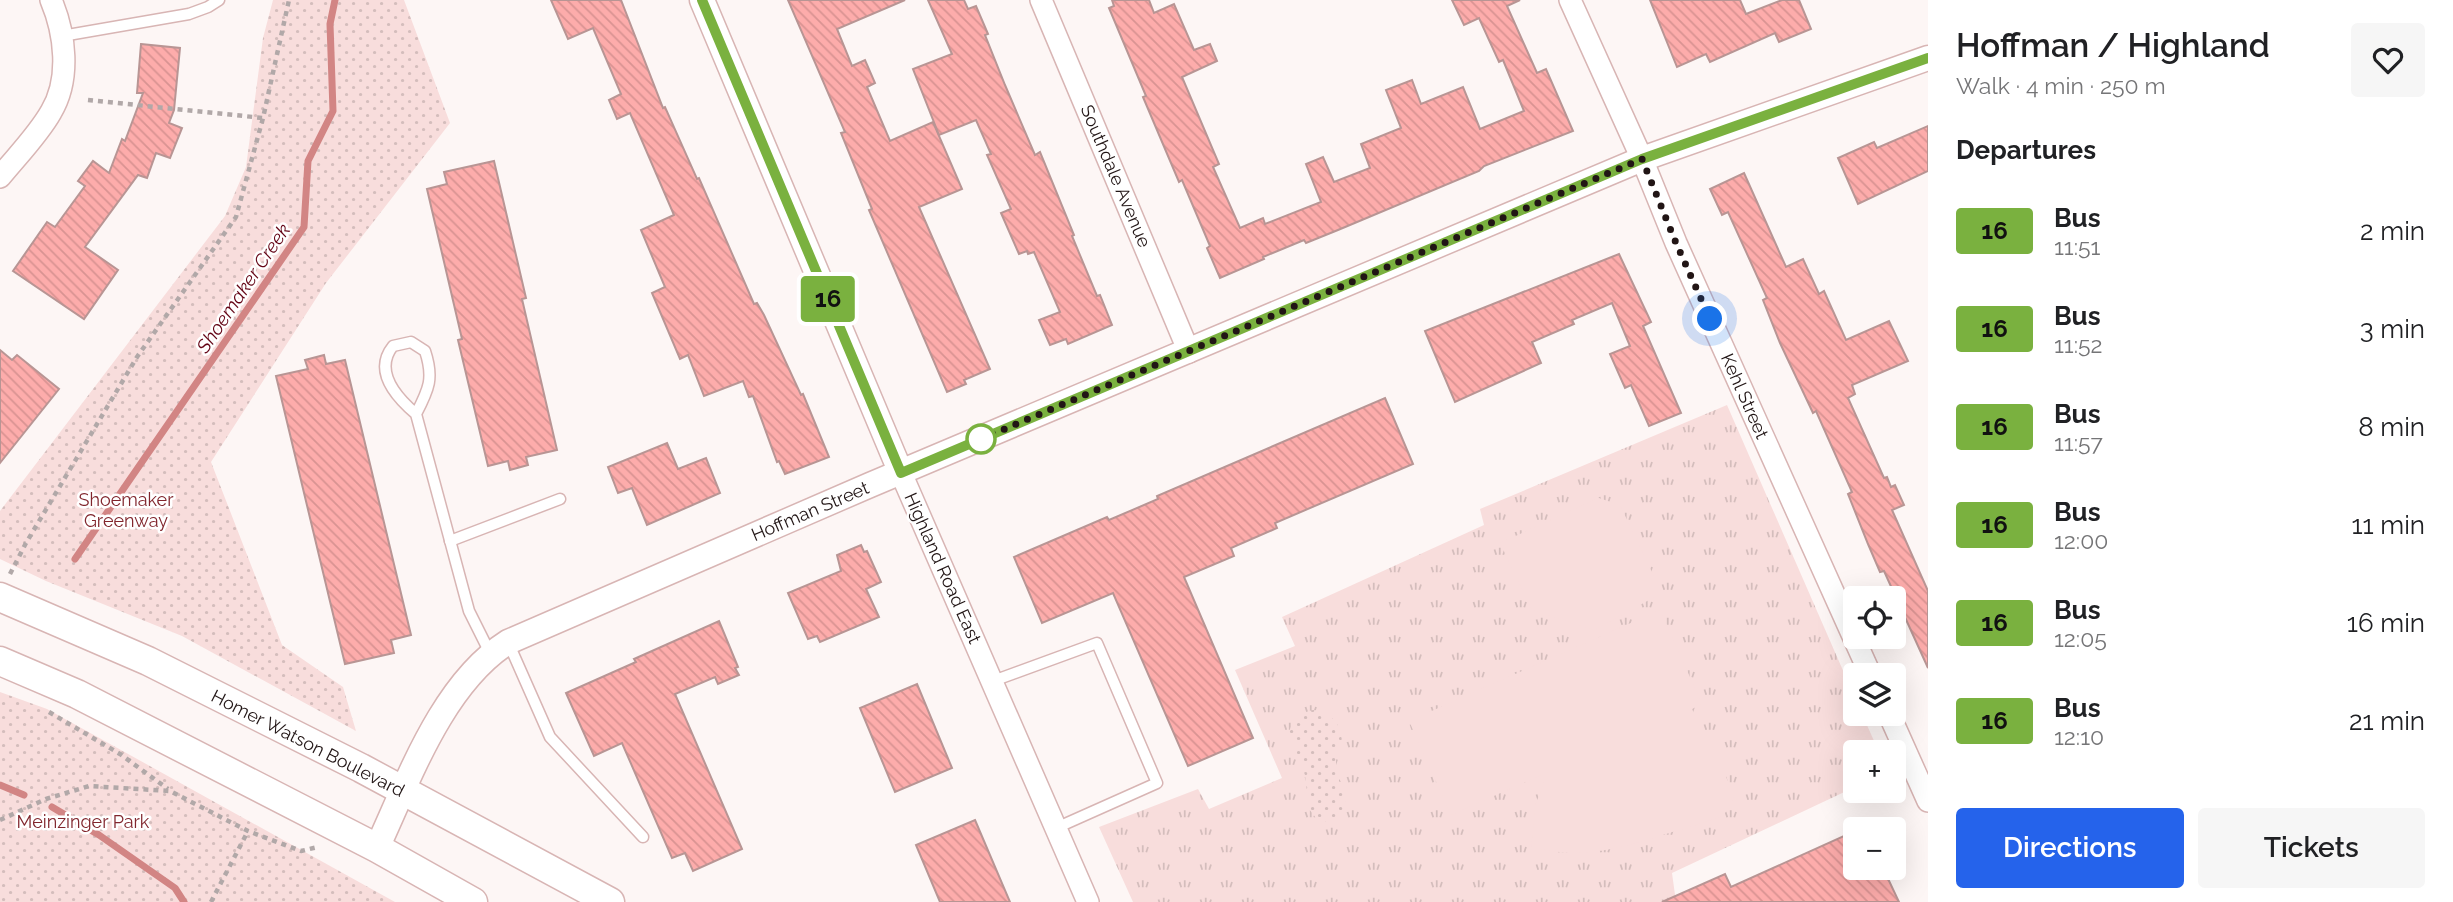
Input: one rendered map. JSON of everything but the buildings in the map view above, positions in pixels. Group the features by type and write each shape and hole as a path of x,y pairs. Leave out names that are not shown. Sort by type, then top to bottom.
{"main road":[{"name":"Homer Watson Boulevard","path":"3,590 403,792 610,902"},
{"path":"0,661 77,694 377,848 473,902"}],"street":[{"path":"0,177 51,111 57,96 64,63 60,21 51,0"},
{"name":"Highland Road East","path":"702,0 901,473 1088,902"},
{"name":"Southdale Avenue","path":"1041,0 1189,352"},
{"name":"Kehl Street","path":"1570,0 1865,663"},
{"name":"Hoffman Street","path":"377,848 434,730 465,678 499,647 901,473 1642,159 1928,58"},
{"path":"1894,726 1928,801"}],"lane":[{"path":"62,36 190,14 219,0"},
{"path":"416,414 428,392 431,371 425,351 411,342 393,346 386,355 386,375 399,399 416,414 469,611 499,647 550,737 643,837"},
{"path":"450,541 560,499"},
{"path":"459,574 471,570"},
{"path":"993,681 1097,643 1157,783 1056,828"}],"path":[{"path":"3,590 26,543 137,357 236,217 263,118 289,0"},
{"path":"88,100 263,118"},
{"path":"44,709 120,754 170,791 248,831 302,851 323,846"},
{"path":"0,820 46,799 89,786 170,791"},
{"path":"211,902 248,831"}],"green space":[{"name":"Shoemaker Greenway","path":"273,0 404,0 450,123 326,283 211,462 282,645 343,687 356,731 182,636 46,581 0,559 0,511 225,216 246,167 263,38"},
{"path":"1727,405 1843,671 1843,726 1867,726 1874,740 1843,740 1843,793 1672,873 1676,902 1133,902 1099,827 1198,789 1209,809 1282,778 1235,670 1295,646 1282,617 1484,525 1480,509"},
{"path":"1599,498 1620,505 1662,593 1594,630 1532,610 1500,543"},
{"path":"1660,610 1702,704 1692,709 1735,795 1724,815 1600,851 1567,853 1531,847 1536,803 1548,772 1451,815 1409,721"},
{"name":"Meinzinger Park","path":"0,692 47,709 395,902 0,902"},
{"path":"1313,710 1325,713 1335,721 1342,738 1336,762 1346,806 1341,814 1324,822 1316,818 1309,809 1305,775 1289,732 1297,718"}],"waterway":[{"name":"Shoemaker Creek","path":"75,559 304,227 308,161 333,111 330,24 335,0"},
{"path":"0,785 24,795"},
{"path":"52,807 99,835 175,888 184,902"}],"bus line":[{"name":"16","path":"702,0 901,473 1642,159 1928,58"}],"route":[{"path":"981,439 1642,159 1710,319"}]}
